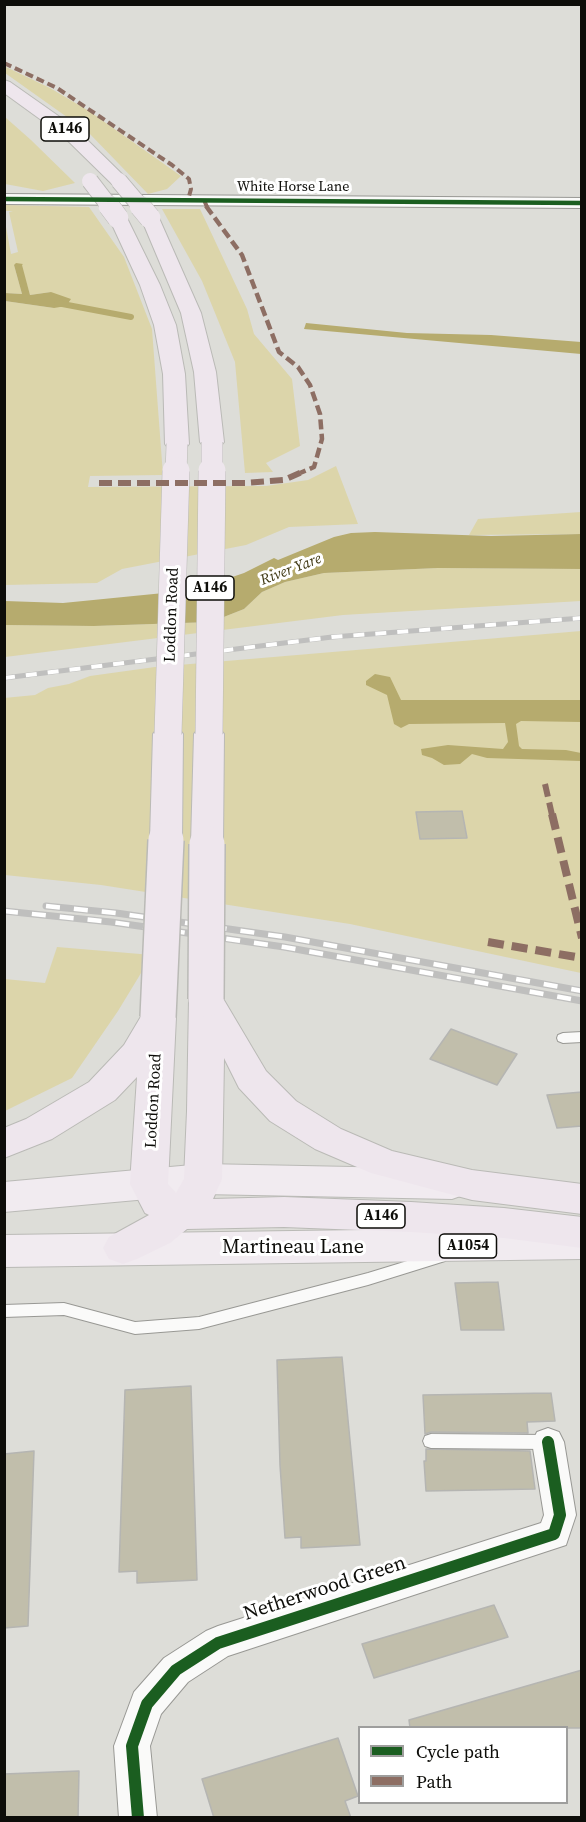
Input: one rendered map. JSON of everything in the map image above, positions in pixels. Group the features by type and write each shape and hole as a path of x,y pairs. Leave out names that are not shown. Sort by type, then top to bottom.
{"highway":[{"name":"A146","path":"4,86 68,131 119,180 150,218 191,313 205,372 212,442 206,1111 203,1179 192,1202 156,1232 123,1248"},
{"name":"A146","path":"4,105 38,131"},
{"name":"Loddon Road","path":"75,166 90,181 118,218 150,285 165,325 174,374 177,444 165,840 149,1184"},
{"name":"A146","path":"206,999 241,1056 252,1079 283,1111 328,1139 384,1163 472,1185 582,1199"},
{"name":"A146","path":"4,1144 39,1129 102,1091 137,1054 158,1017"},
{"path":"149,1184 159,1202 179,1213"},
{"name":"Martineau Lane","path":"179,1213 203,1215 284,1212 411,1217 504,1223 582,1233"}],"main road":[{"path":"4,1197 203,1179"},
{"name":"A146","path":"203,1179 286,1179 472,1185"},
{"name":"Martineau Lane","path":"4,1251 582,1243"}],"street":[{"name":"White Horse Lane","path":"4,199 582,203"},
{"name":"Netherwood Green","path":"138,1818 132,1746 147,1704 176,1670 199,1653 218,1643 557,1542 560,1515 548,1442"}],"lane":[{"path":"563,1038 582,1037"},
{"path":"4,1311 64,1310 135,1328 199,1323 368,1279 476,1246"},
{"path":"431,1441 548,1442"}],"shaded area":[{"path":"4,66 50,88 89,111 181,176 167,189 148,194 88,132 5,73"},
{"path":"5,117 75,183 43,191 5,184"},
{"path":"5,205 89,207 124,257 152,329 163,475 90,476 88,487 266,486 308,480 336,466 358,524 289,527 246,545 122,569 97,583 5,585 5,301 54,308 51,292 30,295 21,265 14,265 22,294 5,293 4,216 11,254 18,252 9,212 13,211 5,211"},
{"path":"162,209 200,209 247,309 254,334 292,379 300,446 266,463 273,472 245,473 235,362 202,281"},
{"path":"581,512 581,534 469,535 478,519"},
{"path":"438,568 581,569 581,601 343,615 5,657 5,625 94,626 211,622 244,609 262,592 285,582 324,573"},
{"path":"581,631 581,973 350,924 101,885 5,875 4,698 35,695 48,688 69,684 90,676 155,667"},
{"path":"57,947 152,955 118,1011 72,1078 5,1111 5,979 45,983"}],"water":[{"path":"23,264 30,295 51,292 71,299 66,306 54,308 5,301 5,293 22,294 14,265"},
{"path":"306,323 407,333 491,335 581,342 581,354 304,329"},
{"name":"River Yare","path":"351,533 491,536 581,534 581,569 438,568 324,573 285,582 262,592 244,609 211,622 94,626 5,625 5,601 63,603 194,590 244,573 274,558 278,560 334,537"},
{"path":"375,674 390,677 401,700 581,700 581,722 521,721 516,724 519,746 522,749 566,750 581,753 581,761 487,758 472,754 460,764 444,765 422,755 421,749 448,745 503,749 508,742 505,723 409,724 401,728 394,724 387,695 366,685 366,681"}],"building":[{"path":"462,811 467,838 420,839 416,812"},
{"path":"451,1029 517,1054 497,1085 430,1059"},
{"path":"582,1092 582,1126 557,1128 547,1095"},
{"path":"498,1282 504,1330 461,1330 455,1283"},
{"path":"342,1357 360,1545 301,1548 301,1537 285,1538 277,1360"},
{"path":"191,1386 197,1580 137,1583 137,1571 119,1572 125,1390"},
{"path":"551,1393 555,1421 527,1422 528,1433 431,1432 425,1434 423,1395"},
{"path":"426,1449 530,1451 535,1489 426,1491 424,1461 426,1461"},
{"path":"34,1451 28,1626 4,1628 4,1454"},
{"path":"494,1605 508,1637 374,1678 362,1644"},
{"path":"582,1670 582,1728 568,1728 568,1726 410,1726 409,1720"},
{"path":"338,1738 358,1796 345,1801 351,1818 214,1818 202,1779"},
{"path":"79,1771 78,1818 4,1818 4,1774"}],"waterway":[{"path":"57,303 131,317"}],"railway":[{"path":"4,678 332,637 582,618"},
{"path":"46,906 116,913 285,937 582,991"},
{"path":"4,911 111,922 284,947 582,1001"}],"marked path":[{"path":"4,63 57,88 172,165 189,179 191,189 188,200"},
{"path":"99,483 246,483 284,480 314,467 322,439 320,414 310,385 298,367 279,352 242,255 207,208 204,200"},
{"path":"545,784 582,938"},
{"path":"488,942 582,958"}],"cycle path":[{"path":"4,199 582,203"},
{"path":"138,1818 132,1746 147,1704 176,1670 218,1643 554,1534 560,1515 548,1442"}]}
